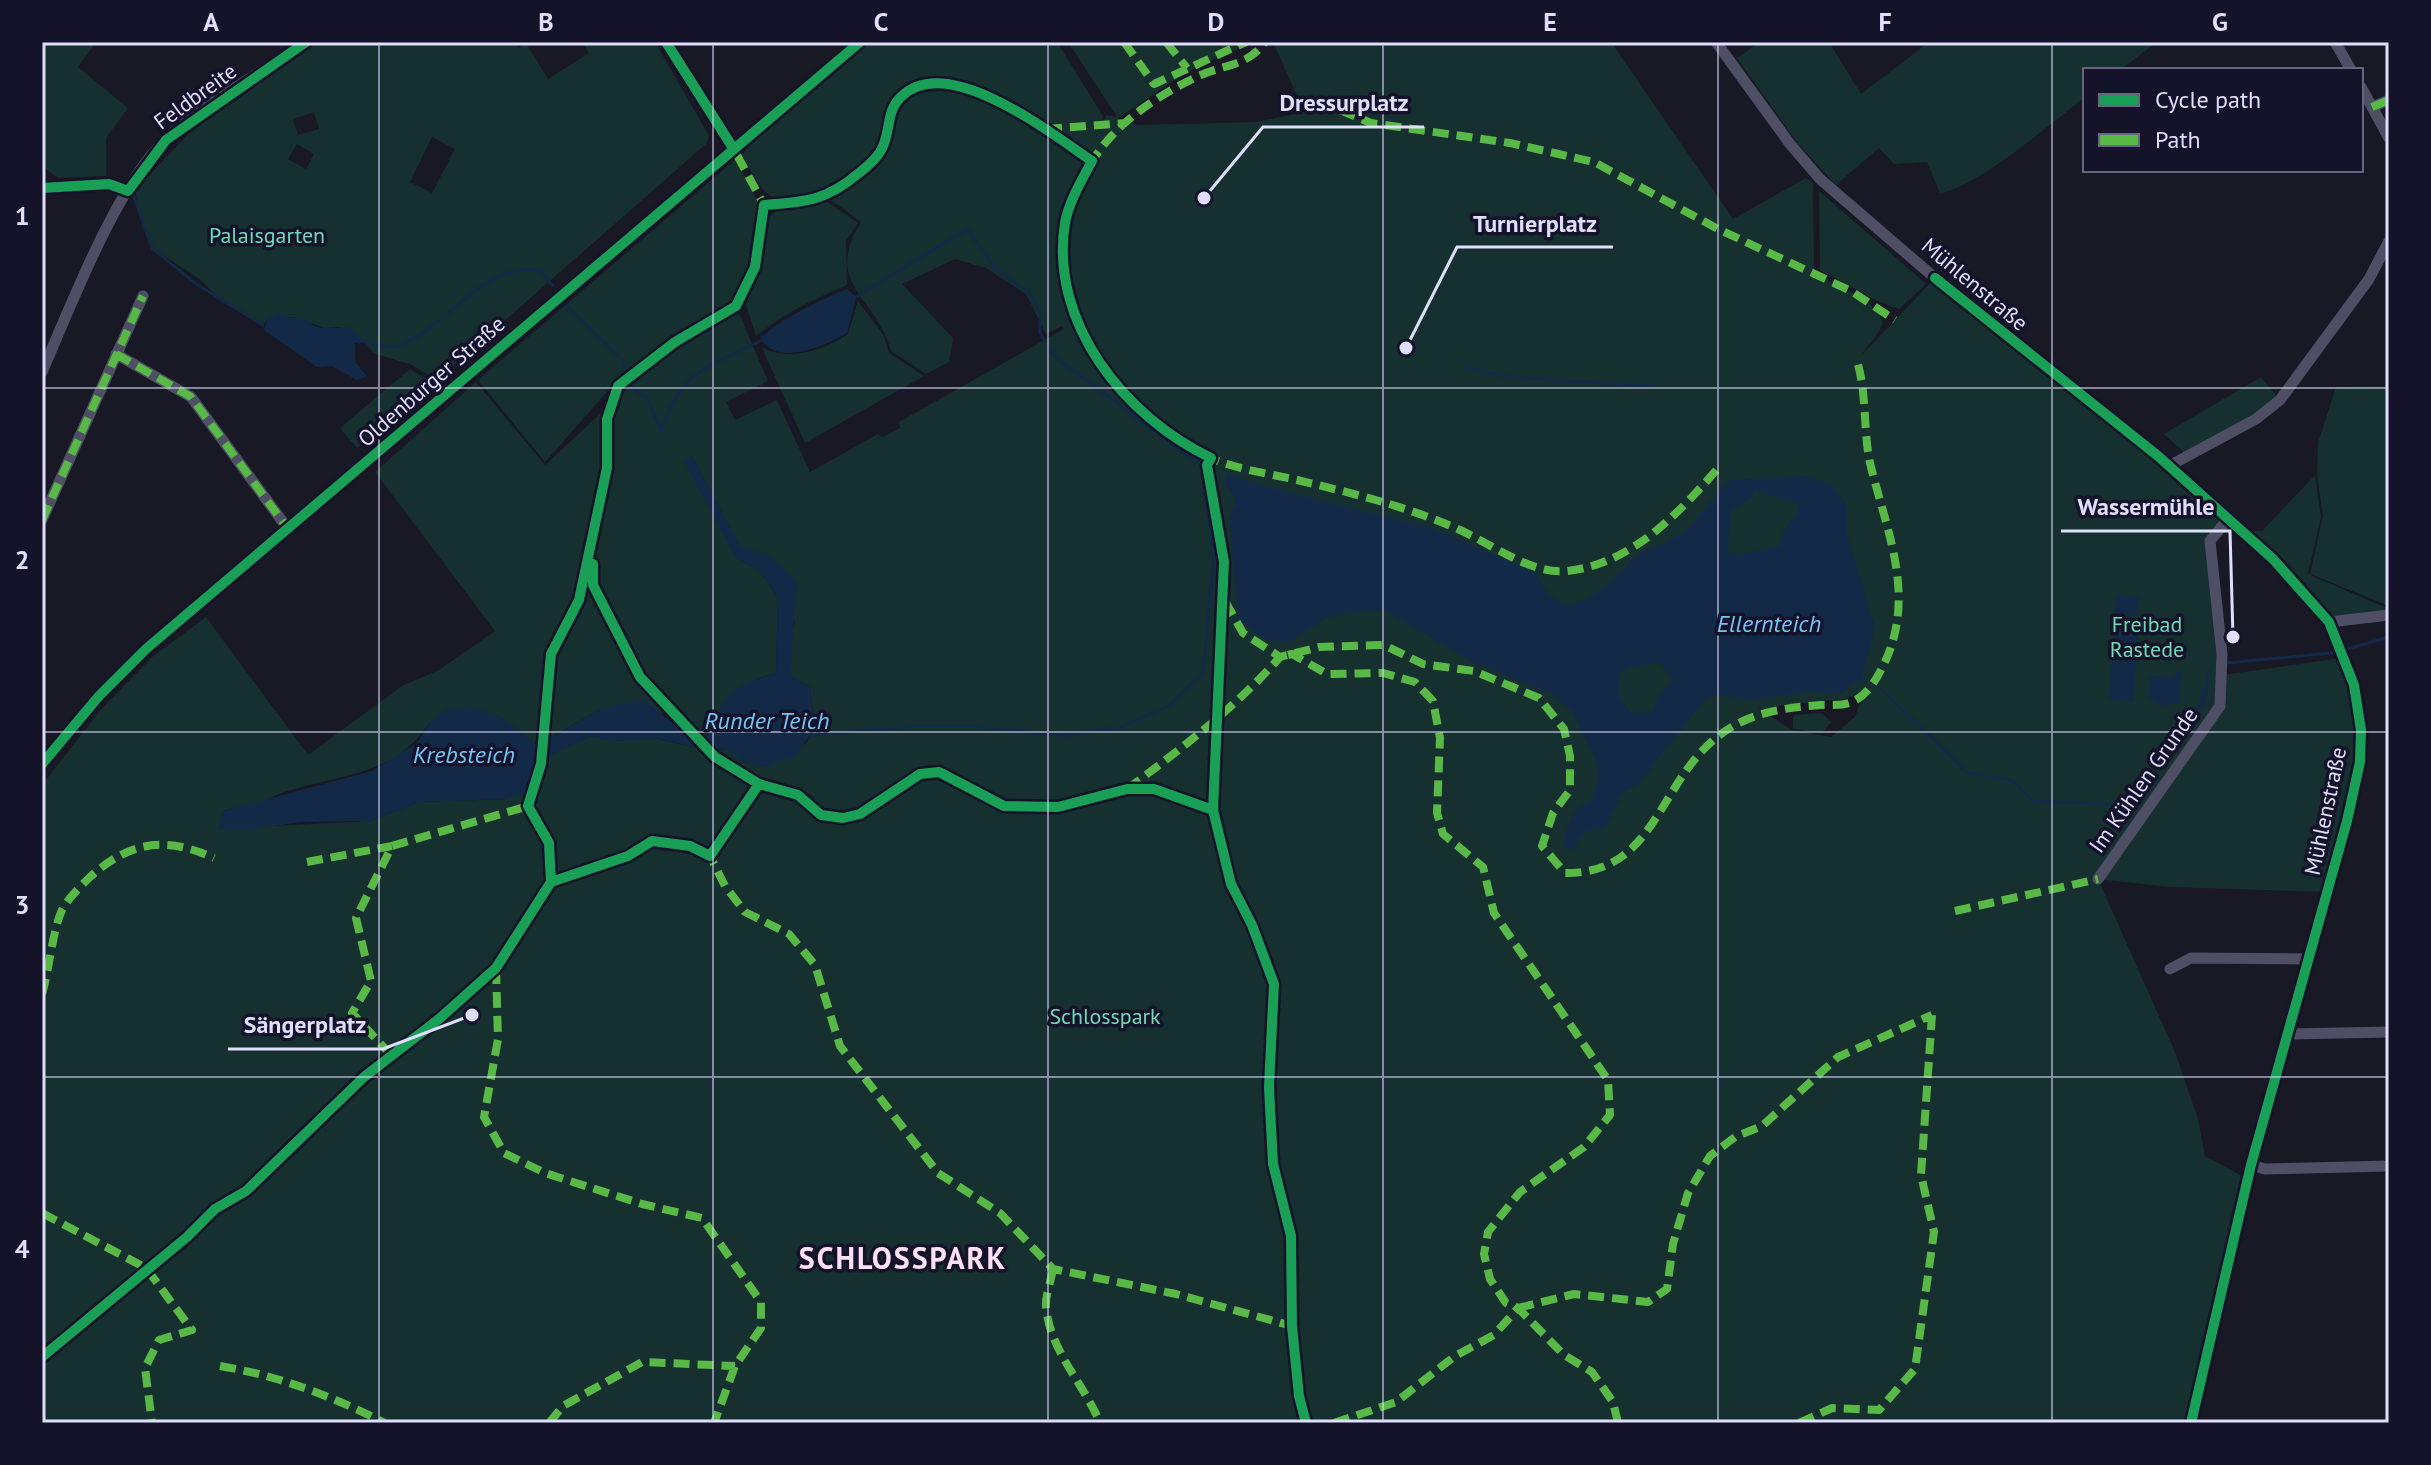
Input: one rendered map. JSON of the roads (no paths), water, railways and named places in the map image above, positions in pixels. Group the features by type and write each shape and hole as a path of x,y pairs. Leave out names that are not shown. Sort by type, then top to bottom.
{"street":[{"name":"Feldbreite","path":"42,372 128,191 166,140 306,42"},
{"path":"666,42 733,148"},
{"name":"Oldenburger Straße","path":"42,764 99,696 146,649 860,42"},
{"name":"Mühlenstraße","path":"1716,42 1790,144 1820,179 1935,278 2169,466 2297,583 2329,622 2354,685 2361,730 2360,762 2290,1034 2251,1165 2191,1423"},
{"path":"2335,42 2350,68"},
{"path":"2363,91 2389,138"},
{"path":"2372,107 2389,100"},
{"path":"42,188 109,184 128,191"},
{"path":"2169,466 2256,419 2280,400 2369,279 2389,241"},
{"path":"42,520 143,296"},
{"path":"116,354 191,397 288,529"},
{"name":"Im Kühlen Grunde","path":"2098,879 2220,706 2222,654 2210,541 2228,519"},
{"path":"2329,622 2389,615"},
{"path":"2170,969 2191,958 2310,959"},
{"path":"2290,1034 2389,1032"},
{"path":"2251,1165 2265,1169 2389,1166"}],"water":[{"path":"847,289 856,297 847,333 814,348 788,353 768,346 761,337 792,316"},
{"path":"278,312 288,318 304,317 319,327 349,327 362,338 360,344 355,343 355,362 367,376 357,380 332,366 317,367 264,330 268,319"},
{"path":"692,456 740,546 771,557 797,582 790,676 810,687 815,729 796,755 766,767 744,762 728,749 706,750 655,738 613,741 591,736 537,762 524,793 506,799 419,802 370,821 301,822 247,830 217,829 223,811 372,771 417,743 430,722 449,708 472,707 502,718 538,745 603,708 643,700 694,740 712,732 726,699 742,686 776,673 778,598 761,572 736,557 684,461"},
{"name":"Ellernteich","path":"1226,472 1252,483 1432,528 1536,573 1548,592 1560,602 1573,604 1599,591 1641,553 1684,531 1731,480 1808,476 1833,486 1847,506 1846,532 1875,628 1861,679 1842,693 1808,692 1752,700 1716,694 1704,701 1638,784 1623,792 1604,828 1585,832 1575,848 1569,850 1564,847 1568,825 1575,813 1592,800 1599,776 1597,763 1572,711 1551,693 1470,661 1384,610 1343,613 1324,619 1288,642 1266,640 1239,621 1229,519 1236,501 1225,482","holes":["1755,491 1799,504 1798,509 1779,546 1740,555 1727,553 1731,511 1752,497","1660,662 1672,679 1671,685 1660,693 1652,712 1633,714 1619,698 1619,674 1630,668"]},
{"path":"2117,595 2139,596 2137,616 2115,614"},
{"path":"2115,618 2139,620 2133,702 2109,700"},
{"path":"2181,670 2179,704 2167,704 2167,708 2149,698 2150,676 2172,677"}],"waterway":[{"path":"132,191 152,248 196,284 263,325"},
{"name":"Runder Teich","path":"811,736 913,726 978,726 1062,736 1121,727 1170,705 1203,673 1214,555 1201,466 1054,356 1040,333 1040,315 1031,294 996,269 967,229 856,297"},
{"path":"361,341 393,347 415,338 501,275 520,270 541,271 552,285"},
{"path":"567,306 622,359 625,376"},
{"path":"627,383 648,400 661,431 669,410 688,382 712,365 762,340"},
{"path":"1464,367 1509,377 1654,386"},
{"path":"2347,649 2389,637"},
{"path":"2226,663 2332,653"},
{"path":"2174,736 2181,737 2205,700 2209,671"},
{"path":"1861,679 1868,681"},
{"path":"1877,685 1966,772 2013,781 2032,801 2126,805"},
{"path":"2203,705 2202,692 2206,688"}],"place":[{"name":"Dressurplatz","path":"1204,198"},
{"name":"Turnierplatz","path":"1406,348"},
{"name":"Wassermühle","path":"2233,637"},
{"name":"Sängerplatz","path":"472,1015"}],"district":[{"name":"SCHLOSSPARK","path":"903,1259"}],"park label":[{"name":"Palaisgarten","path":"267,235"},
{"name":"Freibad Rastede","path":"2147,636"},
{"name":"Schlosspark","path":"1105,1016"}],"water label":[{"name":"Krebsteich","path":"464,755"}]}
